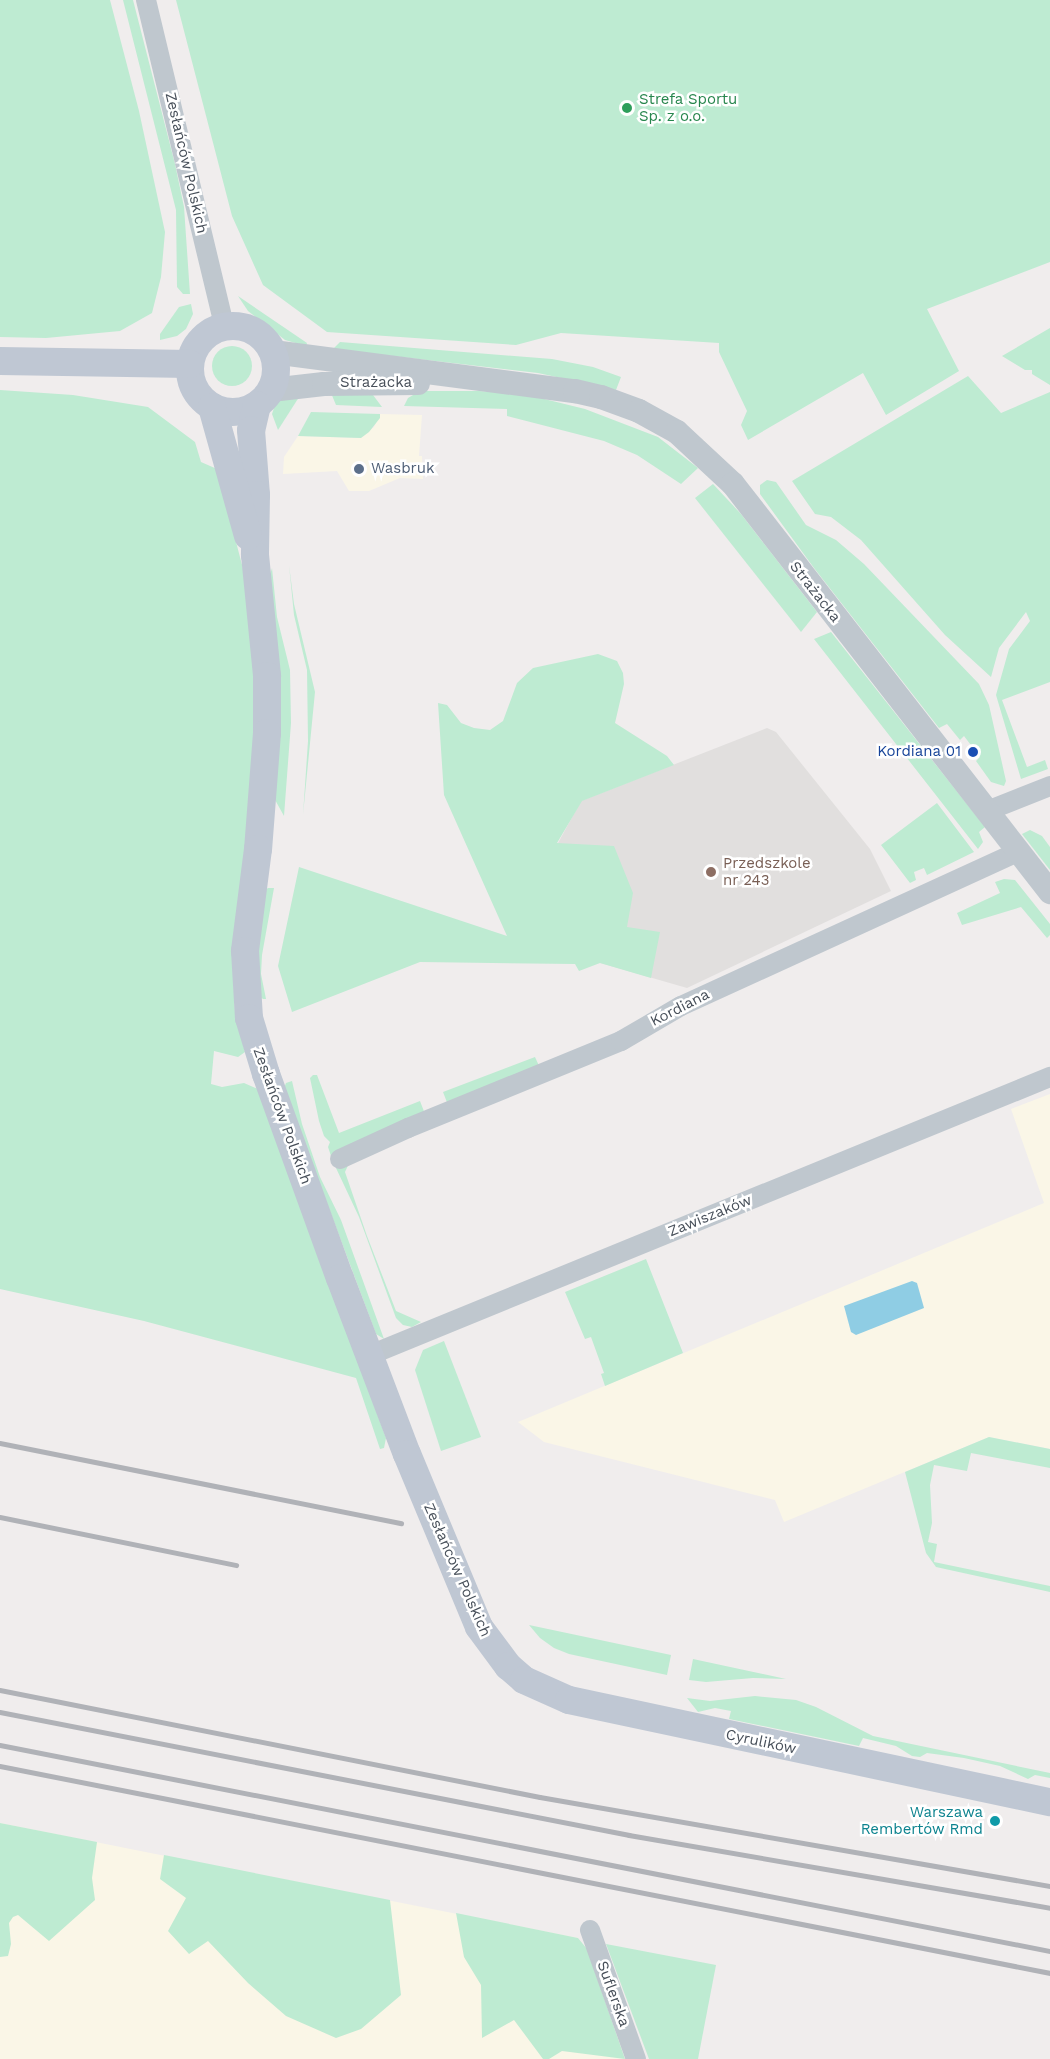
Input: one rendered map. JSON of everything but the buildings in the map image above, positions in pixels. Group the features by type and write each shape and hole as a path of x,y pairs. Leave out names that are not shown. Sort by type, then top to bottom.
{"main road":[{"path":"238,325 255,331 273,352 277,371 264,397 231,412 212,407 197,393 190,374 194,350 202,338 224,326 238,325"},
{"path":"0,361 190,364"},
{"name":"Zesłańców Polskich","path":"264,397 251,429 256,495 255,555 267,676 267,734 258,849 245,951 249,1018 266,1074 370,1355 456,1575 479,1627 491,1645"},
{"name":"Zesłańców Polskich","path":"212,407 239,511 255,555"},
{"name":"Cyrulików","path":"491,1645 508,1666 524,1680 544,1691 569,1700 1050,1802"}],"street":[{"name":"Zesłańców Polskich","path":"146,0 224,326"},
{"name":"Strażacka","path":"273,352 601,396 639,411 677,432 733,484 1050,892"},
{"name":"Strażacka","path":"264,397 324,384 516,383"},
{"path":"987,811 1050,786"},
{"name":"Kordiana","path":"340,1159 372,1143 621,1041 681,1006 1018,852"},
{"name":"Zawiszaków","path":"370,1355 1050,1077"},
{"name":"Suflerska","path":"590,1930 636,2059"}],"shaded area":[{"path":"380,414 422,415 419,456 422,456 423,479 400,478 369,491 349,491 337,471 283,474 284,457 298,436 360,438 374,427"},
{"name":"Przedszkole nr 243","path":"767,728 776,732 870,849 891,891 687,988 507,936 581,801"},
{"path":"1050,1094 1050,1449 989,1437 784,1522 775,1500 544,1442 518,1422 1044,1203 1011,1109"},
{"path":"0,1823 578,1938 625,2059 0,2059"}],"green space":[{"path":"0,0 110,0 139,111 165,232 161,277 152,313 120,331 46,338 0,337"},
{"path":"123,0 133,0 175,164 184,207 190,294 183,294 177,287 176,210"},
{"name":"Strefa Sportu Sp. z o.o.","path":"176,0 1050,0 1050,262 927,309 959,371 886,415 863,373 748,440 741,425 747,411 719,352 719,343 561,333 516,345 327,332 263,285 232,216"},
{"path":"238,296 307,343 306,346 285,340 248,311"},
{"path":"191,304 193,314 186,329 177,336 160,340 160,334 179,307"},
{"path":"1050,328 1050,385 1032,374 1032,370 1025,370 1002,356"},
{"path":"340,342 552,359 593,367 621,377 616,390 538,373 333,349"},
{"path":"232,346 246,352 252,366 246,380 232,386 218,380 212,366 218,352"},
{"path":"968,376 1001,413 1050,392 1050,682 1002,700 1027,767 1045,760 1048,769 1021,779 996,695 1009,649 1030,621 1026,612 999,648 991,677 945,635 861,540 831,517 815,514 792,481"},
{"path":"0,390 73,395 148,407 195,442 201,462 217,469 247,584 256,700 249,819 232,950 235,1013 245,1052 238,1057 214,1051 211,1084 222,1087 244,1083 258,1089 386,1438 384,1448 380,1449 356,1378 144,1321 0,1289"},
{"path":"420,391 479,391 528,395 585,409 658,437 698,468 681,484 637,455 604,441 507,416 507,409 404,406 408,398"},
{"path":"331,393 373,395 382,407 336,405"},
{"path":"301,394 278,430 272,414 275,405 279,401"},
{"path":"311,412 380,414 380,418 361,438 298,436"},
{"path":"767,480 776,482 806,525 836,540 864,564 979,684 989,705 1006,781 1004,786 991,782 976,761 980,757 964,736 960,740 947,724 939,728 814,568 760,494 760,485"},
{"path":"713,484 741,514 817,612 801,632 695,498"},
{"path":"289,565 294,604 315,692 303,815 308,741 307,670 294,615"},
{"path":"272,568 277,617 290,670 291,723 284,816 274,798 269,579"},
{"path":"831,632 985,827 979,832 983,842 978,849 814,639"},
{"path":"598,654 617,661 623,673 624,684 615,723 667,756 674,765 582,801 557,843 614,846 633,893 627,927 660,932 651,978 600,963 579,971 575,964 420,962 292,1012 278,966 299,867 507,936 444,795 438,703 447,705 461,723 474,728 490,730 503,721 517,683 533,668"},
{"path":"937,803 974,852 927,875 924,868 914,872 916,880 910,883 881,845"},
{"path":"1030,830 1042,836 1050,847 1050,870 1022,834"},
{"path":"1004,879 1015,880 1050,924 1050,935 1047,938 1021,907 962,925 957,913 1000,893 995,882"},
{"path":"274,888 262,955 261,974 266,999 263,999 258,995 257,968 264,891"},
{"path":"535,1057 540,1068 448,1105 443,1092"},
{"path":"317,1075 339,1133 420,1101 425,1114 338,1155 331,1156 328,1147 330,1142 324,1136 319,1121 310,1078"},
{"path":"292,1081 302,1124 320,1177 341,1220 384,1339 376,1334 284,1088 286,1083"},
{"path":"351,1159 345,1172 367,1236 396,1311 421,1322 412,1327 403,1325 396,1318 359,1217 336,1168"},
{"path":"646,1259 683,1353 605,1386 601,1374 604,1373 591,1337 585,1339 565,1292"},
{"path":"444,1341 481,1437 441,1451 415,1370 423,1350"},
{"path":"989,1437 1050,1449 1050,1468 971,1453 967,1471 934,1465 930,1485 932,1523 928,1542 937,1544 934,1562 1050,1586 1050,1592 936,1567 926,1553 905,1472"},
{"path":"529,1625 671,1655 667,1675 569,1654 554,1648 540,1638"},
{"path":"693,1659 786,1679 753,1678 706,1682 689,1680"},
{"path":"755,1696 796,1700 816,1707 873,1736 1050,1773 1050,1778 1035,1775 1028,1779 1000,1766 964,1758 927,1753 920,1757 912,1756 896,1746 863,1738 859,1746 729,1719 731,1711 715,1708 698,1712 687,1698 710,1701"},
{"path":"0,1823 97,1842 92,1878 95,1900 49,1941 18,1915 13,1917 9,1923 11,1944 8,1956 0,1957"},
{"path":"164,1855 390,1900 401,1995 361,2029 336,2038 286,2016 248,1983 208,1941 189,1954 168,1931 186,1898 160,1879"},
{"path":"456,1913 578,1938 587,1949 625,2059 562,2051 549,2059 543,2059 514,2020 482,2038 481,1985 464,1957"},
{"path":"606,1944 716,1965 698,2059 649,2059"}],"water":[{"path":"912,1281 917,1283 924,1308 856,1335 851,1332 844,1306"}],"railway":[{"path":"0,1443 401,1523"},
{"path":"0,1517 236,1565"},
{"path":"0,1690 540,1797 1050,1886"},
{"path":"0,1712 629,1835 1050,1908"},
{"path":"0,1745 1050,1951"},
{"path":"0,1766 1050,1973"}],"place":[{"name":"Strefa Sportu Sp. z o.o.","path":"627,108"},
{"name":"Wasbruk","path":"359,469"},
{"name":"Kordiana 01","path":"973,752"},
{"name":"Przedszkole nr 243","path":"711,872"},
{"name":"Warszawa Rembertów Rmd","path":"995,1821"}]}
